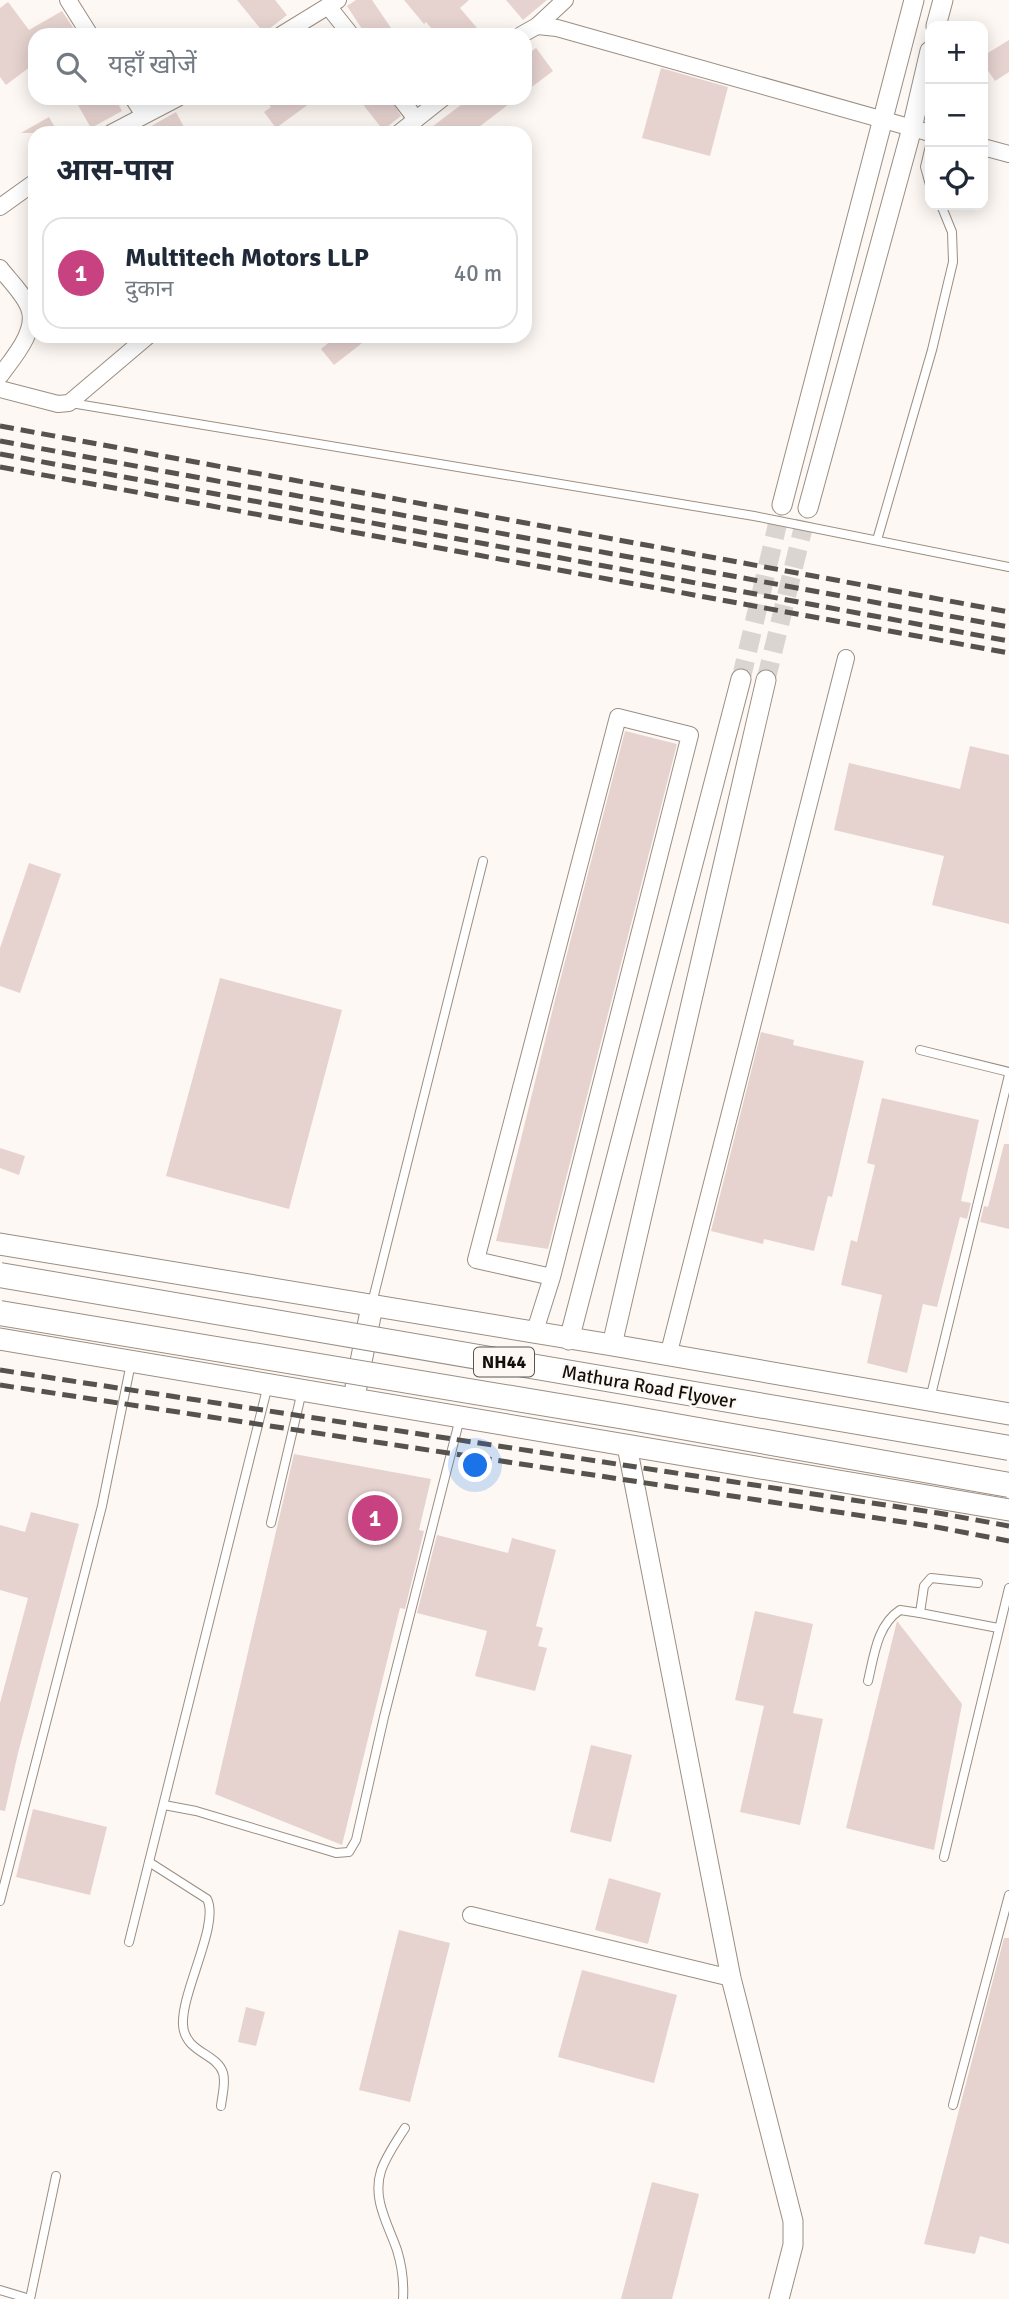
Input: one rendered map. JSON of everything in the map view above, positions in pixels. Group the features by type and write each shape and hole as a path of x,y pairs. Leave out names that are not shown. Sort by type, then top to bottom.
{"highway":[{"name":"Mathura Road Flyover","path":"0,1275 1009,1448"},
{"name":"Mathura Road Flyover","path":"0,1314 625,1417 1009,1485"}],"main road":[{"path":"0,1244 1009,1414"},
{"path":"354,1399 372,1306"},
{"path":"0,1339 1009,1510"}],"street":[{"path":"68,0 86,28"},
{"path":"532,29 565,0"},
{"path":"782,505 914,0"},
{"path":"937,21 943,0"},
{"path":"292,28 333,3 347,28"},
{"path":"537,26 558,28 921,131"},
{"path":"808,508 921,131 926,84"},
{"path":"138,105 144,115"},
{"path":"124,126 164,105"},
{"path":"405,105 416,119"},
{"path":"408,126 434,105"},
{"path":"988,148 1009,154"},
{"path":"0,208 28,187"},
{"path":"0,268 28,306"},
{"path":"0,376 22,344 28,329"},
{"path":"0,389 58,404 69,403 140,343"},
{"path":"668,1356 846,658"},
{"path":"569,1340 741,679"},
{"path":"612,1345 766,680"},
{"path":"534,1334 551,1278 690,735 618,718 476,1260 551,1278"},
{"path":"627,1446 731,1978 793,2221 793,2245 779,2299"},
{"path":"471,1915 731,1978"}],"lane":[{"path":"877,541 933,350 953,262 952,232 943,210"},
{"path":"69,403 754,516 1009,567"},
{"path":"372,1306 483,861"},
{"path":"920,1050 1009,1074 929,1401"},
{"path":"0,1901 102,1506 132,1362"},
{"path":"129,1942 268,1385"},
{"path":"271,1523 302,1391"},
{"path":"164,1805 196,1811 336,1853 349,1852 356,1840 384,1717 460,1418"},
{"path":"920,1613 924,1586 931,1578 978,1583"},
{"path":"944,1857 1009,1588"},
{"path":"868,1681 882,1629 890,1616 900,1610 998,1628"},
{"path":"149,1862 207,1899 210,1906 208,1926 194,1970 183,2023 185,2034 192,2046 222,2070 224,2076 221,2106"},
{"path":"953,2105 1009,1895"},
{"path":"403,2299 404,2282 397,2252 380,2207 378,2192 380,2172 405,2128"},
{"path":"0,2290 30,2299 56,2176"}],"building":[{"path":"237,0 275,0 287,15 270,28 260,28"},
{"path":"356,0 372,0 391,28 361,28 347,6"},
{"path":"404,0 469,0 460,8 477,28 431,28 426,22 424,24"},
{"path":"506,0 547,0 523,20"},
{"path":"8,2 28,29 28,68 6,85 0,77 0,8"},
{"path":"62,11 73,28 32,28"},
{"path":"1009,40 1009,72 995,81 988,70 988,53"},
{"path":"536,48 553,71 532,87 532,51"},
{"path":"661,68 728,87 710,156 642,138"},
{"path":"78,105 119,105 122,111 90,126"},
{"path":"269,105 307,105 279,126 274,126 264,112 271,107"},
{"path":"363,105 394,105 401,116 388,126 380,126"},
{"path":"461,105 508,105 480,126 433,126"},
{"path":"176,112 183,126 151,126"},
{"path":"49,117 54,126 33,126"},
{"path":"328,343 362,343 334,365 321,349"},
{"path":"625,731 677,744 548,1249 496,1241 556,996"},
{"path":"970,746 1009,755 1009,924 932,905 944,856 834,830 849,763 960,789"},
{"path":"29,863 61,874 20,993 0,986 0,948"},
{"path":"220,978 342,1010 289,1209 166,1176"},
{"path":"761,1032 794,1040 793,1045 864,1061 832,1197 828,1196 814,1251 764,1239 763,1244 711,1231"},
{"path":"882,1098 979,1120 961,1201 971,1203 967,1219 960,1217 937,1307 923,1304 907,1373 867,1363 882,1295 841,1285 851,1240 857,1242 875,1165 867,1163"},
{"path":"1004,1144 1009,1144 1009,1229 980,1222 984,1206 988,1207"},
{"path":"0,1148 25,1156 19,1175 0,1168"},
{"path":"294,1454 431,1479 419,1530 424,1531 405,1609 400,1608 342,1845 215,1794"},
{"path":"31,1512 79,1524 5,1811 0,1810 0,1703 28,1598 0,1590 0,1525 25,1532"},
{"path":"437,1535 508,1553 512,1538 556,1550 536,1626 543,1628 538,1646 547,1648 535,1691 475,1676 487,1631 417,1613"},
{"path":"755,1611 813,1624 793,1713 823,1719 800,1825 740,1812 764,1706 735,1700"},
{"path":"897,1621 962,1704 934,1850 846,1828"},
{"path":"591,1745 632,1755 611,1842 570,1832"},
{"path":"33,1809 107,1827 90,1895 16,1877"},
{"path":"609,1878 661,1893 648,1944 595,1930"},
{"path":"399,1930 450,1943 410,2102 359,2090"},
{"path":"1004,1938 1009,1938 1009,2244 980,2236 975,2254 924,2244"},
{"path":"582,1970 677,1995 654,2083 558,2057"},
{"path":"246,2007 265,2012 256,2046 238,2042"},
{"path":"652,2182 699,2194 672,2299 621,2299"}],"tunnel":[{"path":"741,679 782,505"},
{"path":"766,680 808,508"}],"railway":[{"path":"0,426 1009,612"},
{"path":"0,441 1009,627"},
{"path":"0,454 1009,641"},
{"path":"0,467 1009,653"},
{"path":"0,1370 1009,1526"},
{"path":"0,1385 936,1527 1009,1541"}],"place":[{"name":"Multitech Motors LLP","path":"375,1518"}]}
